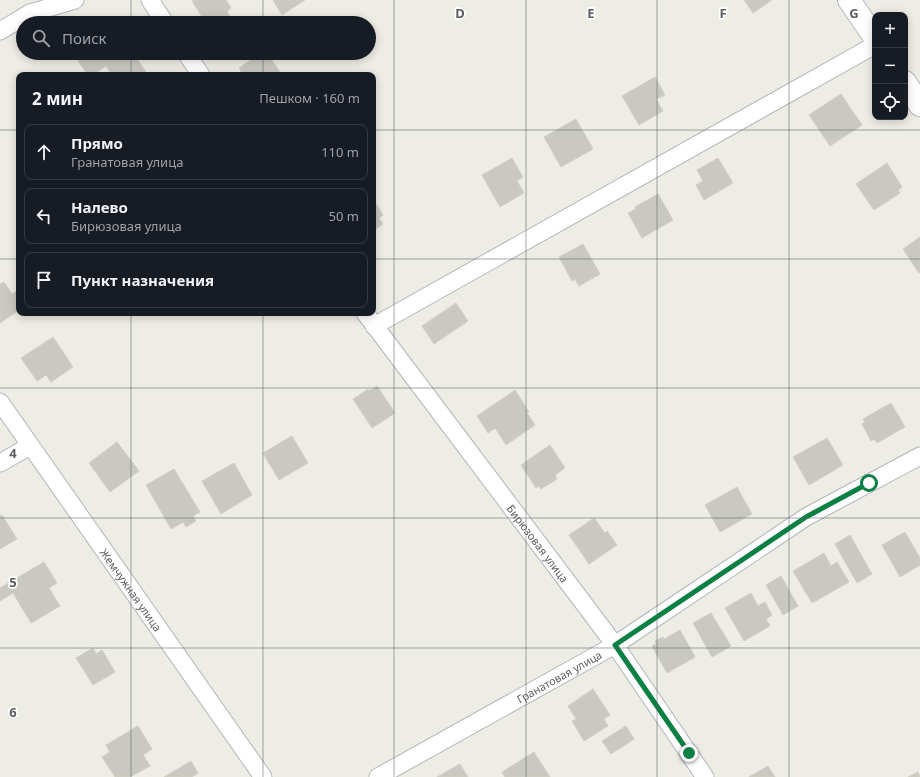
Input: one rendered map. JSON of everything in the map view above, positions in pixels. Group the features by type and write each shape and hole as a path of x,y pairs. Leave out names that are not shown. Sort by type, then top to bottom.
{"main road":[{"path":"849,0 872,34"},
{"path":"906,84 920,105"}],"street":[{"path":"25,16 30,13 75,0"},
{"path":"150,0 161,16"},
{"path":"0,31 16,21"},
{"path":"376,315 872,47"},
{"path":"191,60 199,72"},
{"name":"Бирюзовая улица","path":"369,319 615,645 705,777"},
{"name":"Жемчужная улица","path":"0,402 263,777"},
{"path":"0,463 30,446"},
{"name":"Гранатовая улица","path":"378,777 615,645 806,517 920,456"}],"building":[{"path":"226,0 231,8 227,11 230,16 202,16 192,1"},
{"path":"273,0 305,0 282,15"},
{"path":"744,0 772,0 753,13"},
{"path":"138,60 146,72 110,72 106,66 97,72 86,72 78,61"},
{"path":"251,60 272,60 280,72 241,72 239,68"},
{"path":"655,77 665,95 656,99 663,111 639,125 622,96"},
{"path":"841,94 862,125 830,146 809,115"},
{"path":"576,119 593,149 561,167 544,137"},
{"path":"512,158 523,177 517,181 524,193 500,207 482,175"},
{"path":"718,158 733,183 704,200 696,185 703,181 697,170"},
{"path":"887,163 902,187 898,190 900,193 874,210 856,184"},
{"path":"658,194 673,220 642,238 628,213 636,209 635,207"},
{"path":"376,204 383,215 379,218 383,224 376,229"},
{"path":"920,237 920,272 919,273 903,249"},
{"path":"583,244 600,274 579,286 575,279 572,281 559,257"},
{"path":"4,282 12,294 16,291 16,312 0,323 0,284"},
{"path":"456,303 468,321 434,344 422,326"},
{"path":"53,337 73,367 51,382 46,375 37,381 21,358"},
{"path":"377,386 395,413 372,428 353,399 368,389 369,391"},
{"path":"515,390 529,412 527,413 535,425 506,445 495,428 488,433 477,416"},
{"path":"891,403 905,427 877,443 874,439 871,441 862,424 865,422 863,419"},
{"path":"292,436 308,463 279,480 263,453"},
{"path":"827,438 843,465 809,485 793,457"},
{"path":"117,442 139,471 110,492 89,463"},
{"path":"550,445 565,468 555,475 557,479 541,489 539,486 536,488 521,465"},
{"path":"234,463 252,495 221,514 202,481"},
{"path":"174,469 200,512 193,516 196,521 186,527 183,522 171,529 146,485"},
{"path":"737,487 752,514 720,532 705,505"},
{"path":"2,515 17,539 0,549 0,516"},
{"path":"594,518 605,533 607,531 617,545 589,564 569,535"},
{"path":"905,532 920,558 920,565 900,577 882,545"},
{"path":"850,535 872,574 857,583 835,544"},
{"path":"824,553 831,566 837,562 849,582 812,603 793,571"},
{"path":"44,562 57,583 49,588 60,606 31,623 13,593 0,601 0,588"},
{"path":"781,576 798,606 783,615 766,585"},
{"path":"751,593 758,606 765,602 772,615 766,619 770,626 744,641 725,608"},
{"path":"711,613 731,646 712,657 693,623"},
{"path":"680,630 695,657 667,673 652,646 656,644 655,641 663,637 664,639"},
{"path":"93,648 96,654 102,650 115,672 93,685 76,658"},
{"path":"593,689 610,715 604,719 608,726 584,741 572,721 576,719 568,706"},
{"path":"138,726 152,749 143,755 150,766 130,777 115,777 102,757 110,752 106,745"},
{"path":"626,726 634,739 611,754 602,741"},
{"path":"534,752 550,777 505,777 502,772"},
{"path":"191,761 198,773 192,777 164,777"},
{"path":"460,764 468,777 437,777"},
{"path":"768,766 775,777 749,777"},
{"path":"918,772 920,777 908,777"}],"route":[{"path":"689,753 615,645 806,517 869,483"}]}
